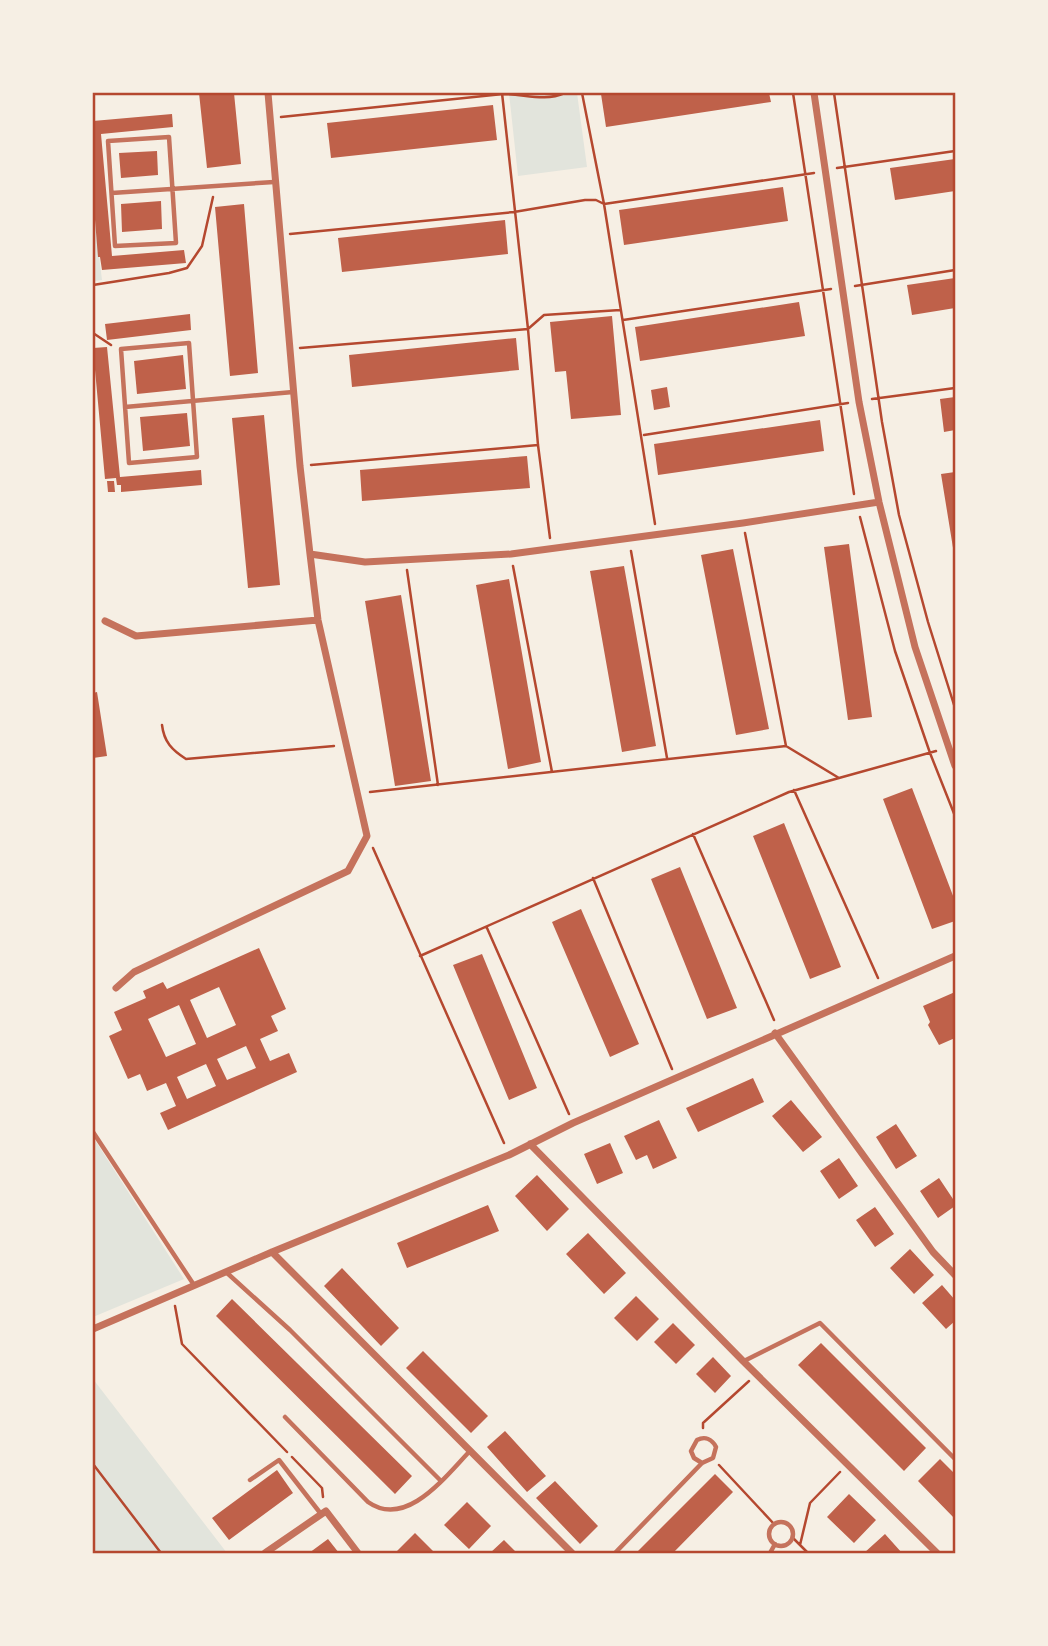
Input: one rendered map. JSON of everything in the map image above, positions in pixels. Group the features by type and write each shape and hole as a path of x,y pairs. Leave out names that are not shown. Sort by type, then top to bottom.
{"street":[{"path":"116,988 134,972 348,871 367,836 318,620 300,466 268,93"},
{"path":"814,93 859,402 879,502 915,647 955,766"},
{"path":"310,554 365,562 511,554 879,502"},
{"path":"105,621 136,636 318,620"},
{"path":"93,1329 509,1154 775,1033 955,956"},
{"path":"775,1033 933,1252 955,1275"},
{"path":"530,1144 937,1553"},
{"path":"272,1252 572,1553"},
{"path":"265,1553 323,1513 358,1553"}],"lane":[{"path":"169,137 176,243 115,246 112,193 108,141 169,137"},
{"path":"112,193 274,182"},
{"path":"188,343 197,457 129,463 121,349 188,343"},
{"path":"125,407 294,392"},
{"path":"93,1132 194,1286"},
{"path":"226,1272 290,1330 441,1481"},
{"path":"743,1361 820,1324 955,1459"},
{"path":"285,1417 377,1509 400,1510 417,1501 469,1452"},
{"path":"615,1553 702,1463 713,1458 716,1451 714,1443 701,1438 694,1443 691,1451 694,1458 702,1463"},
{"path":"250,1480 279,1460 323,1513"},
{"path":"782,1521 788,1523 793,1531 793,1538 783,1546 775,1544 769,1534 774,1524 782,1521"},
{"path":"770,1553 775,1544"}],"path":[{"path":"270,118 503,94 524,94 548,99 565,93"},
{"path":"582,93 604,204 657,535"},
{"path":"834,93 899,514 955,708"},
{"path":"503,94 538,445 552,548"},
{"path":"281,235 514,212 585,200 596,200 604,204 955,150"},
{"path":"622,320 955,270"},
{"path":"290,349 528,329 544,316 620,310"},
{"path":"93,333 109,345 121,349"},
{"path":"642,435 955,388"},
{"path":"300,466 538,445"},
{"path":"743,523 786,746"},
{"path":"628,538 667,758"},
{"path":"511,554 552,772"},
{"path":"405,561 438,785"},
{"path":"162,726 164,737 174,752 186,759 348,744"},
{"path":"358,793 786,746 839,778"},
{"path":"420,956 794,790 947,746"},
{"path":"794,790 882,988"},
{"path":"693,834 775,1022 775,1033"},
{"path":"367,836 509,1154"},
{"path":"593,878 676,1079"},
{"path":"486,926 573,1123"},
{"path":"173,1295 182,1345 322,1488 323,1513"},
{"path":"701,1438 703,1423 756,1374"},
{"path":"713,1458 774,1524"},
{"path":"93,1464 161,1553"},
{"path":"800,1545 810,1503 847,1464"},
{"path":"793,1538 808,1553"}],"shaded area":[{"path":"509,93 577,93 587,167 518,176"},
{"path":"93,223 102,280 93,281"},
{"path":"93,1137 184,1279 93,1317"},
{"path":"93,1379 227,1553 93,1553"}],"building":[{"path":"199,93 234,93 241,164 207,168"},
{"path":"769,93 771,102 606,127 601,94"},
{"path":"493,105 497,140 331,158 327,123"},
{"path":"172,114 173,127 101,134 112,256 184,250 186,263 102,270 98,257 93,195 93,121"},
{"path":"157,151 158,175 121,178 119,153"},
{"path":"955,159 955,191 895,200 890,168"},
{"path":"783,187 788,221 624,245 619,210"},
{"path":"161,201 162,229 122,232 121,204"},
{"path":"244,204 258,373 230,376 215,207"},
{"path":"505,220 508,254 342,272 338,238"},
{"path":"955,278 955,308 912,315 907,285"},
{"path":"799,302 805,336 640,361 635,327"},
{"path":"190,314 191,330 107,340 105,324"},
{"path":"612,316 621,415 571,419 566,371 555,372 550,322"},
{"path":"516,338 519,370 352,387 349,355"},
{"path":"107,347 120,477 201,470 202,485 121,492 121,485 117,485 116,478 105,479 93,348"},
{"path":"183,355 186,389 137,394 134,361"},
{"path":"667,387 670,407 654,410 651,390"},
{"path":"955,397 955,430 944,432 940,399"},
{"path":"187,413 190,446 143,451 140,417"},
{"path":"264,415 280,585 248,588 232,418"},
{"path":"820,420 824,451 658,475 654,444"},
{"path":"527,456 530,488 362,501 360,470"},
{"path":"955,472 955,554 954,554 941,474"},
{"path":"107,481 114,481 115,492 108,492"},
{"path":"849,544 872,717 848,720 824,547"},
{"path":"733,549 769,729 736,735 701,555"},
{"path":"624,566 656,746 622,752 590,571"},
{"path":"509,579 541,762 508,769 476,585"},
{"path":"401,595 431,781 395,786 365,601"},
{"path":"97,692 107,756 93,758 93,693"},
{"path":"912,788 955,901 955,921 932,929 883,799"},
{"path":"784,823 841,967 810,979 753,836"},
{"path":"680,867 737,1008 707,1019 651,879"},
{"path":"581,909 639,1044 610,1057 552,922"},
{"path":"259,948 286,1009 271,1016 278,1031 260,1039 270,1061 289,1053 297,1072 168,1130 160,1113 176,1106 166,1083 147,1091 140,1074 128,1079 109,1036 122,1030 114,1012 146,998 143,991 163,982 167,989","holes":["219,987 236,1025 207,1038 190,1000","179,1005 196,1044 166,1057 148,1019","246,1046 256,1068 227,1080 217,1059","206,1064 216,1086 187,1099 177,1077"]},
{"path":"482,954 537,1088 509,1100 453,965"},
{"path":"955,992 955,1038 939,1045 928,1025 930,1022 923,1006"},
{"path":"753,1078 764,1102 698,1132 686,1108"},
{"path":"791,1100 822,1137 803,1152 772,1116"},
{"path":"659,1120 677,1158 653,1169 647,1155 636,1160 624,1136"},
{"path":"896,1124 917,1156 896,1169 876,1137"},
{"path":"610,1143 623,1173 597,1184 584,1154"},
{"path":"839,1158 858,1186 839,1199 820,1171"},
{"path":"537,1175 569,1209 547,1231 515,1196"},
{"path":"939,1178 955,1206 938,1218 920,1191"},
{"path":"488,1205 499,1231 407,1268 397,1243"},
{"path":"875,1207 894,1234 875,1247 856,1220"},
{"path":"588,1233 626,1273 604,1294 566,1254"},
{"path":"910,1249 934,1275 914,1294 890,1268"},
{"path":"342,1268 399,1328 381,1346 324,1286"},
{"path":"942,1285 955,1300 955,1321 946,1329 922,1303"},
{"path":"636,1296 659,1319 637,1341 614,1318"},
{"path":"232,1299 412,1476 395,1494 216,1316"},
{"path":"673,1323 695,1345 676,1364 654,1342"},
{"path":"821,1343 926,1448 904,1471 798,1365"},
{"path":"423,1351 488,1416 471,1433 406,1368"},
{"path":"713,1357 731,1376 715,1393 696,1374"},
{"path":"505,1431 546,1476 527,1492 487,1447"},
{"path":"940,1459 955,1474 955,1519 918,1481"},
{"path":"277,1470 293,1493 229,1540 212,1518"},
{"path":"715,1474 733,1492 673,1553 636,1553"},
{"path":"555,1481 598,1526 580,1544 536,1498"},
{"path":"849,1494 876,1520 854,1543 827,1517"},
{"path":"467,1502 491,1526 469,1549 444,1525"},
{"path":"415,1533 435,1553 395,1553"},
{"path":"885,1534 902,1553 864,1553"},
{"path":"328,1539 339,1553 309,1553"},
{"path":"504,1540 517,1553 490,1553"}]}
